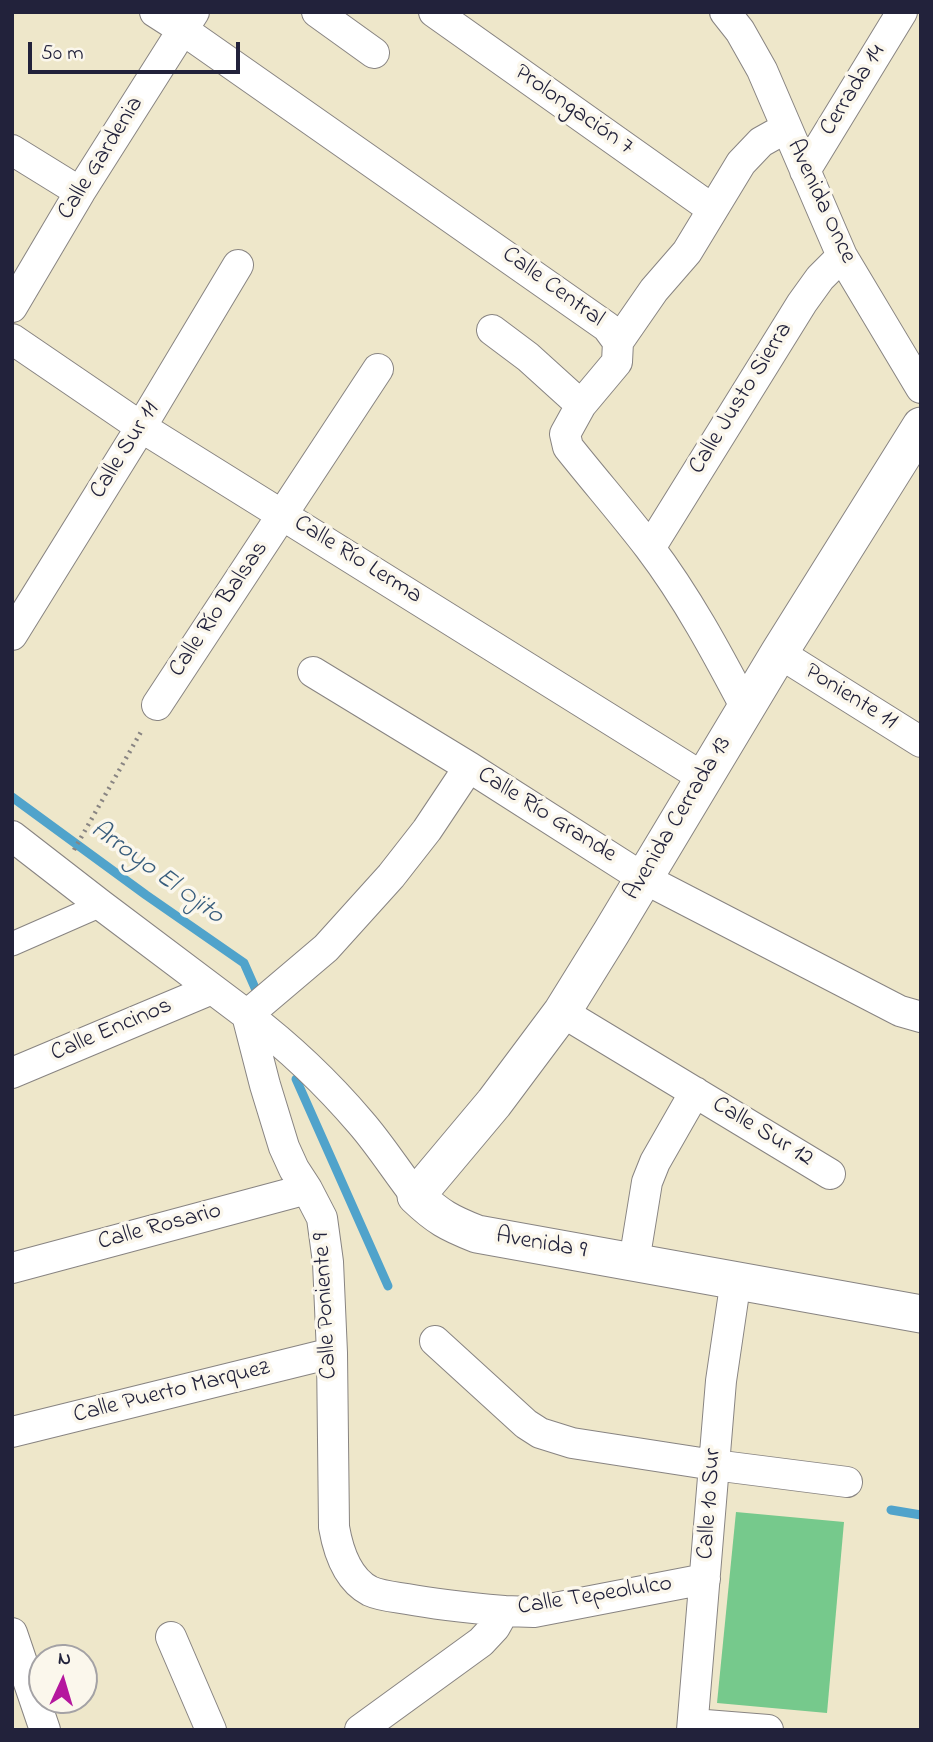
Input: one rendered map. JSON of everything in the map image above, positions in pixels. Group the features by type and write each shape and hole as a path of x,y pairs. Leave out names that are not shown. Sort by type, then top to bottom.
{"street":[{"name":"Calle Central","path":"155,12 189,21 607,327 618,342 617,362 581,405 565,434 568,447 650,548 692,611 746,708"},
{"path":"317,12 374,53"},
{"name":"Prolongación 7","path":"434,12 712,209"},
{"name":"Avenida Once","path":"725,12 740,31 762,70 842,256 921,388"},
{"name":"Cerrada 14","path":"805,171 902,12"},
{"name":"Calle Gardenia","path":"12,307 80,192 189,21"},
{"path":"618,342 654,290 687,251 741,163 761,142 786,128"},
{"path":"12,150 80,192"},
{"name":"Calle Justo Sierra","path":"650,548 803,303 820,278 842,256"},
{"name":"Calle Sur 11","path":"12,635 238,265"},
{"path":"492,330 528,357 581,405"},
{"name":"Calle Río Lerma","path":"12,339 141,427 704,778"},
{"name":"Calle Río Balsas","path":"157,705 378,369"},
{"name":"Avenida Cerrada 13","path":"416,1196 494,1103 562,1012 779,653 921,426"},
{"name":"Poniente 11","path":"779,653 921,742"},
{"path":"313,672 469,767"},
{"name":"Calle Río Grande","path":"247,1015 326,948 391,876 427,830 469,767 643,878 900,1012 921,1017"},
{"path":"12,836 247,1015"},
{"path":"12,944 101,905"},
{"name":"Calle Encinos","path":"12,1073 212,989"},
{"name":"Calle Sur 12","path":"562,1012 830,1174"},
{"name":"Calle Poniente 9","path":"247,1015 284,1147 322,1218 328,1262 334,1527 338,1550 351,1573 369,1591 453,1607 504,1611"},
{"name":"Avenida 9","path":"247,1015 311,1068 360,1123 416,1196 432,1212 448,1222 477,1234 921,1314"},
{"name":"Calle Sur 12","path":"634,1262 647,1182 655,1162 695,1092"},
{"name":"Calle Rosario","path":"12,1268 307,1189"},
{"name":"Calle 10 Sur","path":"693,1727 721,1381 736,1279"},
{"path":"435,1341 526,1424 540,1433 572,1443 847,1482"},
{"name":"Calle Puerto Marquez","path":"12,1432 332,1353"},
{"name":"Calle Tepeolulco","path":"360,1730 481,1642 495,1627 504,1611 534,1612 705,1579"},
{"path":"12,1633 45,1730"},
{"path":"171,1637 211,1730"},
{"path":"693,1727 768,1730"}],"path":[{"path":"60,874 157,705"}],"green space":[{"path":"736,1512 844,1522 827,1713 717,1703"}],"waterway":[{"name":"Arroyo El Ojito","path":"12,797 244,963 259,997"},
{"name":"Arroyo El Ojito","path":"296,1079 388,1286"},
{"path":"891,1510 921,1515"}]}
